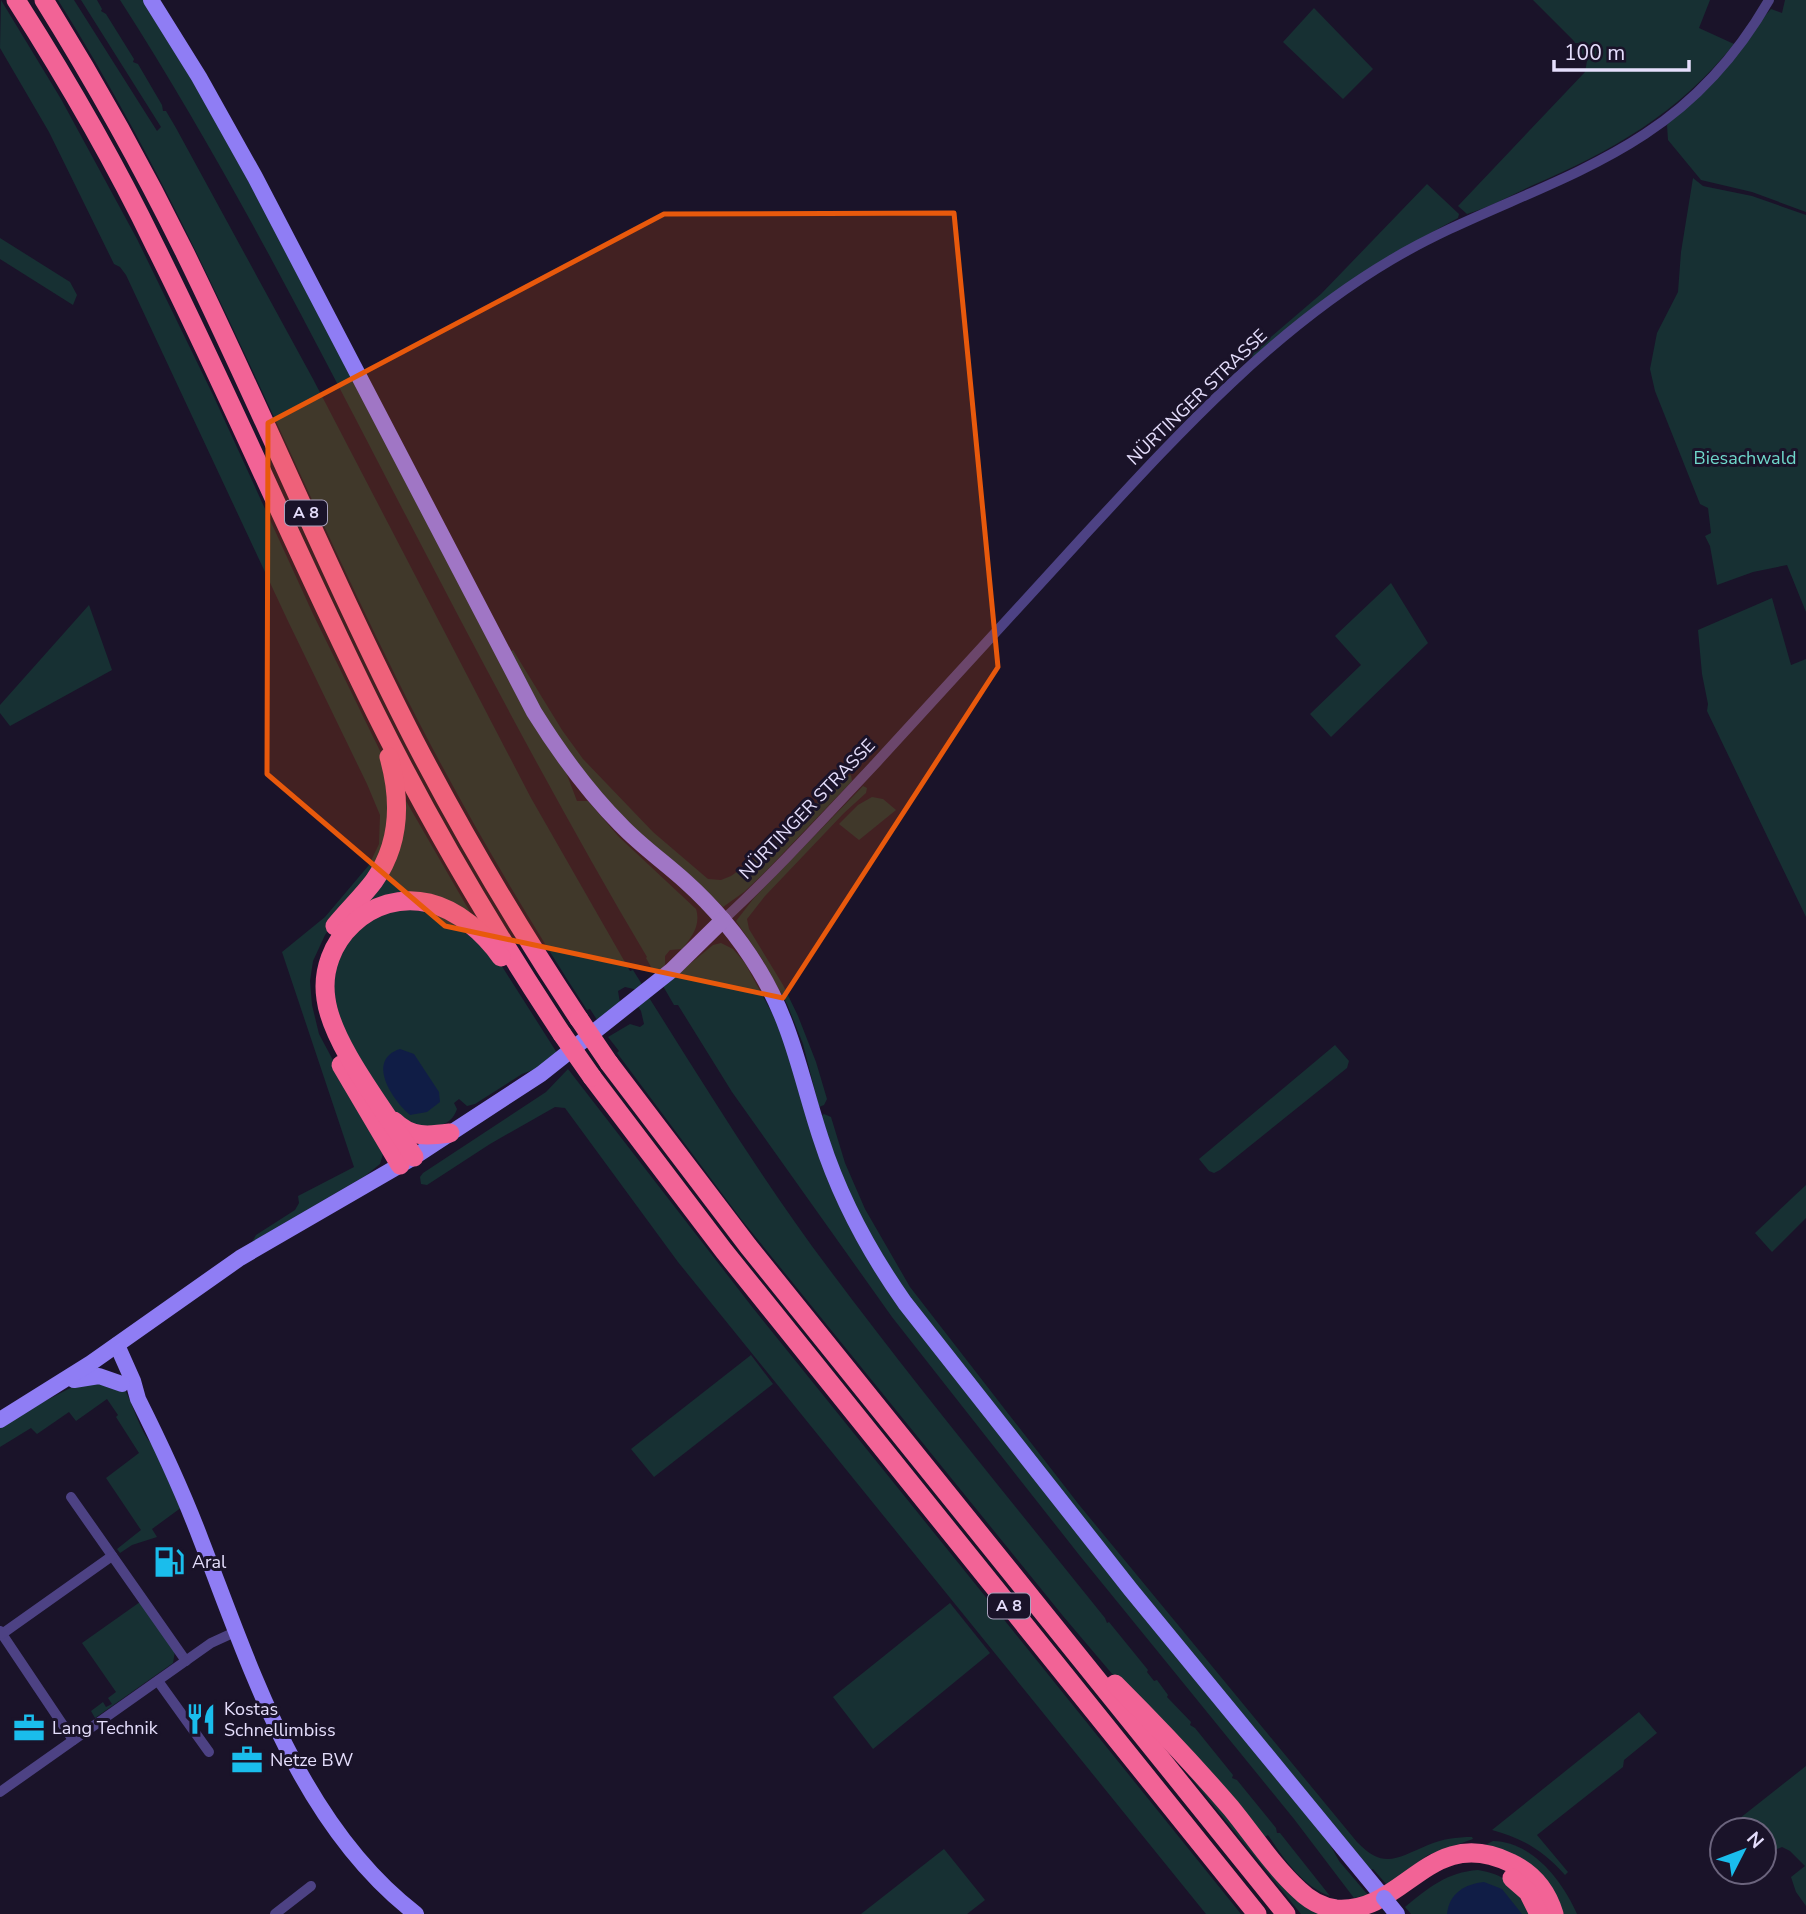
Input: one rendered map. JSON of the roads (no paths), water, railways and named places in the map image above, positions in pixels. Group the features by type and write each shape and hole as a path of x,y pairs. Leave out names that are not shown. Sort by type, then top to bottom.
{"highway":[{"name":"A 8","path":"16,0 85,113 154,243 377,715 465,880 543,1005 592,1077 723,1251 1257,1914"},
{"name":"A 8","path":"44,0 116,121 184,250 365,641 436,782 509,909 579,1019 733,1227 1286,1914"},
{"path":"377,715 397,789 395,835 380,872 326,940 316,967 314,986 316,1008 328,1043 407,1161"},
{"path":"407,1161 390,1118 339,1037 326,998 326,973 332,951 346,930 363,915 386,904 408,901 429,903 448,910 483,936 543,1005"},
{"path":"390,1118 415,1135 450,1133"},
{"path":"1057,1630 1118,1686 1174,1745 1231,1808 1294,1885 1314,1902 1344,1910 1369,1907 1388,1898 1437,1862 1457,1856 1479,1854 1502,1859 1527,1873 1544,1892 1554,1914"},
{"path":"1392,1914 1439,1875 1475,1866 1497,1870 1515,1880 1531,1896 1539,1914"}],"main road":[{"path":"151,0 240,148 534,712 565,758 614,818 643,847 690,886 723,920 754,961 782,1012 795,1046 821,1139 838,1186 861,1234 889,1280 1084,1531 1397,1914"},
{"path":"0,1420 61,1383 240,1258 407,1161 571,1052 679,964 723,920"},
{"path":"112,1348 110,1365 122,1384 138,1399"},
{"path":"112,1348 133,1381 138,1399 198,1531 235,1632 275,1723 328,1816 365,1866 416,1914"},
{"path":"61,1383 93,1376 106,1377 122,1384"}],"street":[{"name":"NÜRTINGER STRASSE","path":"723,920 852,788 1171,443 1257,360 1321,307 1390,260 1459,223 1603,158 1660,124 1717,73 1746,36 1769,0"},
{"path":"71,1497 186,1661"},
{"path":"73,1740 1,1633 112,1556"},
{"path":"0,1791 211,1643 235,1632"},
{"path":"158,1681 209,1752"},
{"path":"275,1914 311,1886"}],"water":[{"path":"400,1049 414,1054 439,1092 440,1102 427,1112 410,1115 390,1091 383,1071 384,1062 390,1054"},
{"path":"1484,1882 1502,1889 1522,1914 1447,1914 1451,1900 1459,1891"}],"place":[{"name":"Aral","path":"169,1562"},
{"name":"Kostas Schnellimbiss","path":"201,1719"},
{"name":"Lang Technik","path":"29,1728"},
{"name":"Netze BW","path":"247,1760"}],"park label":[{"name":"Biesachwald","path":"1745,458"}]}
